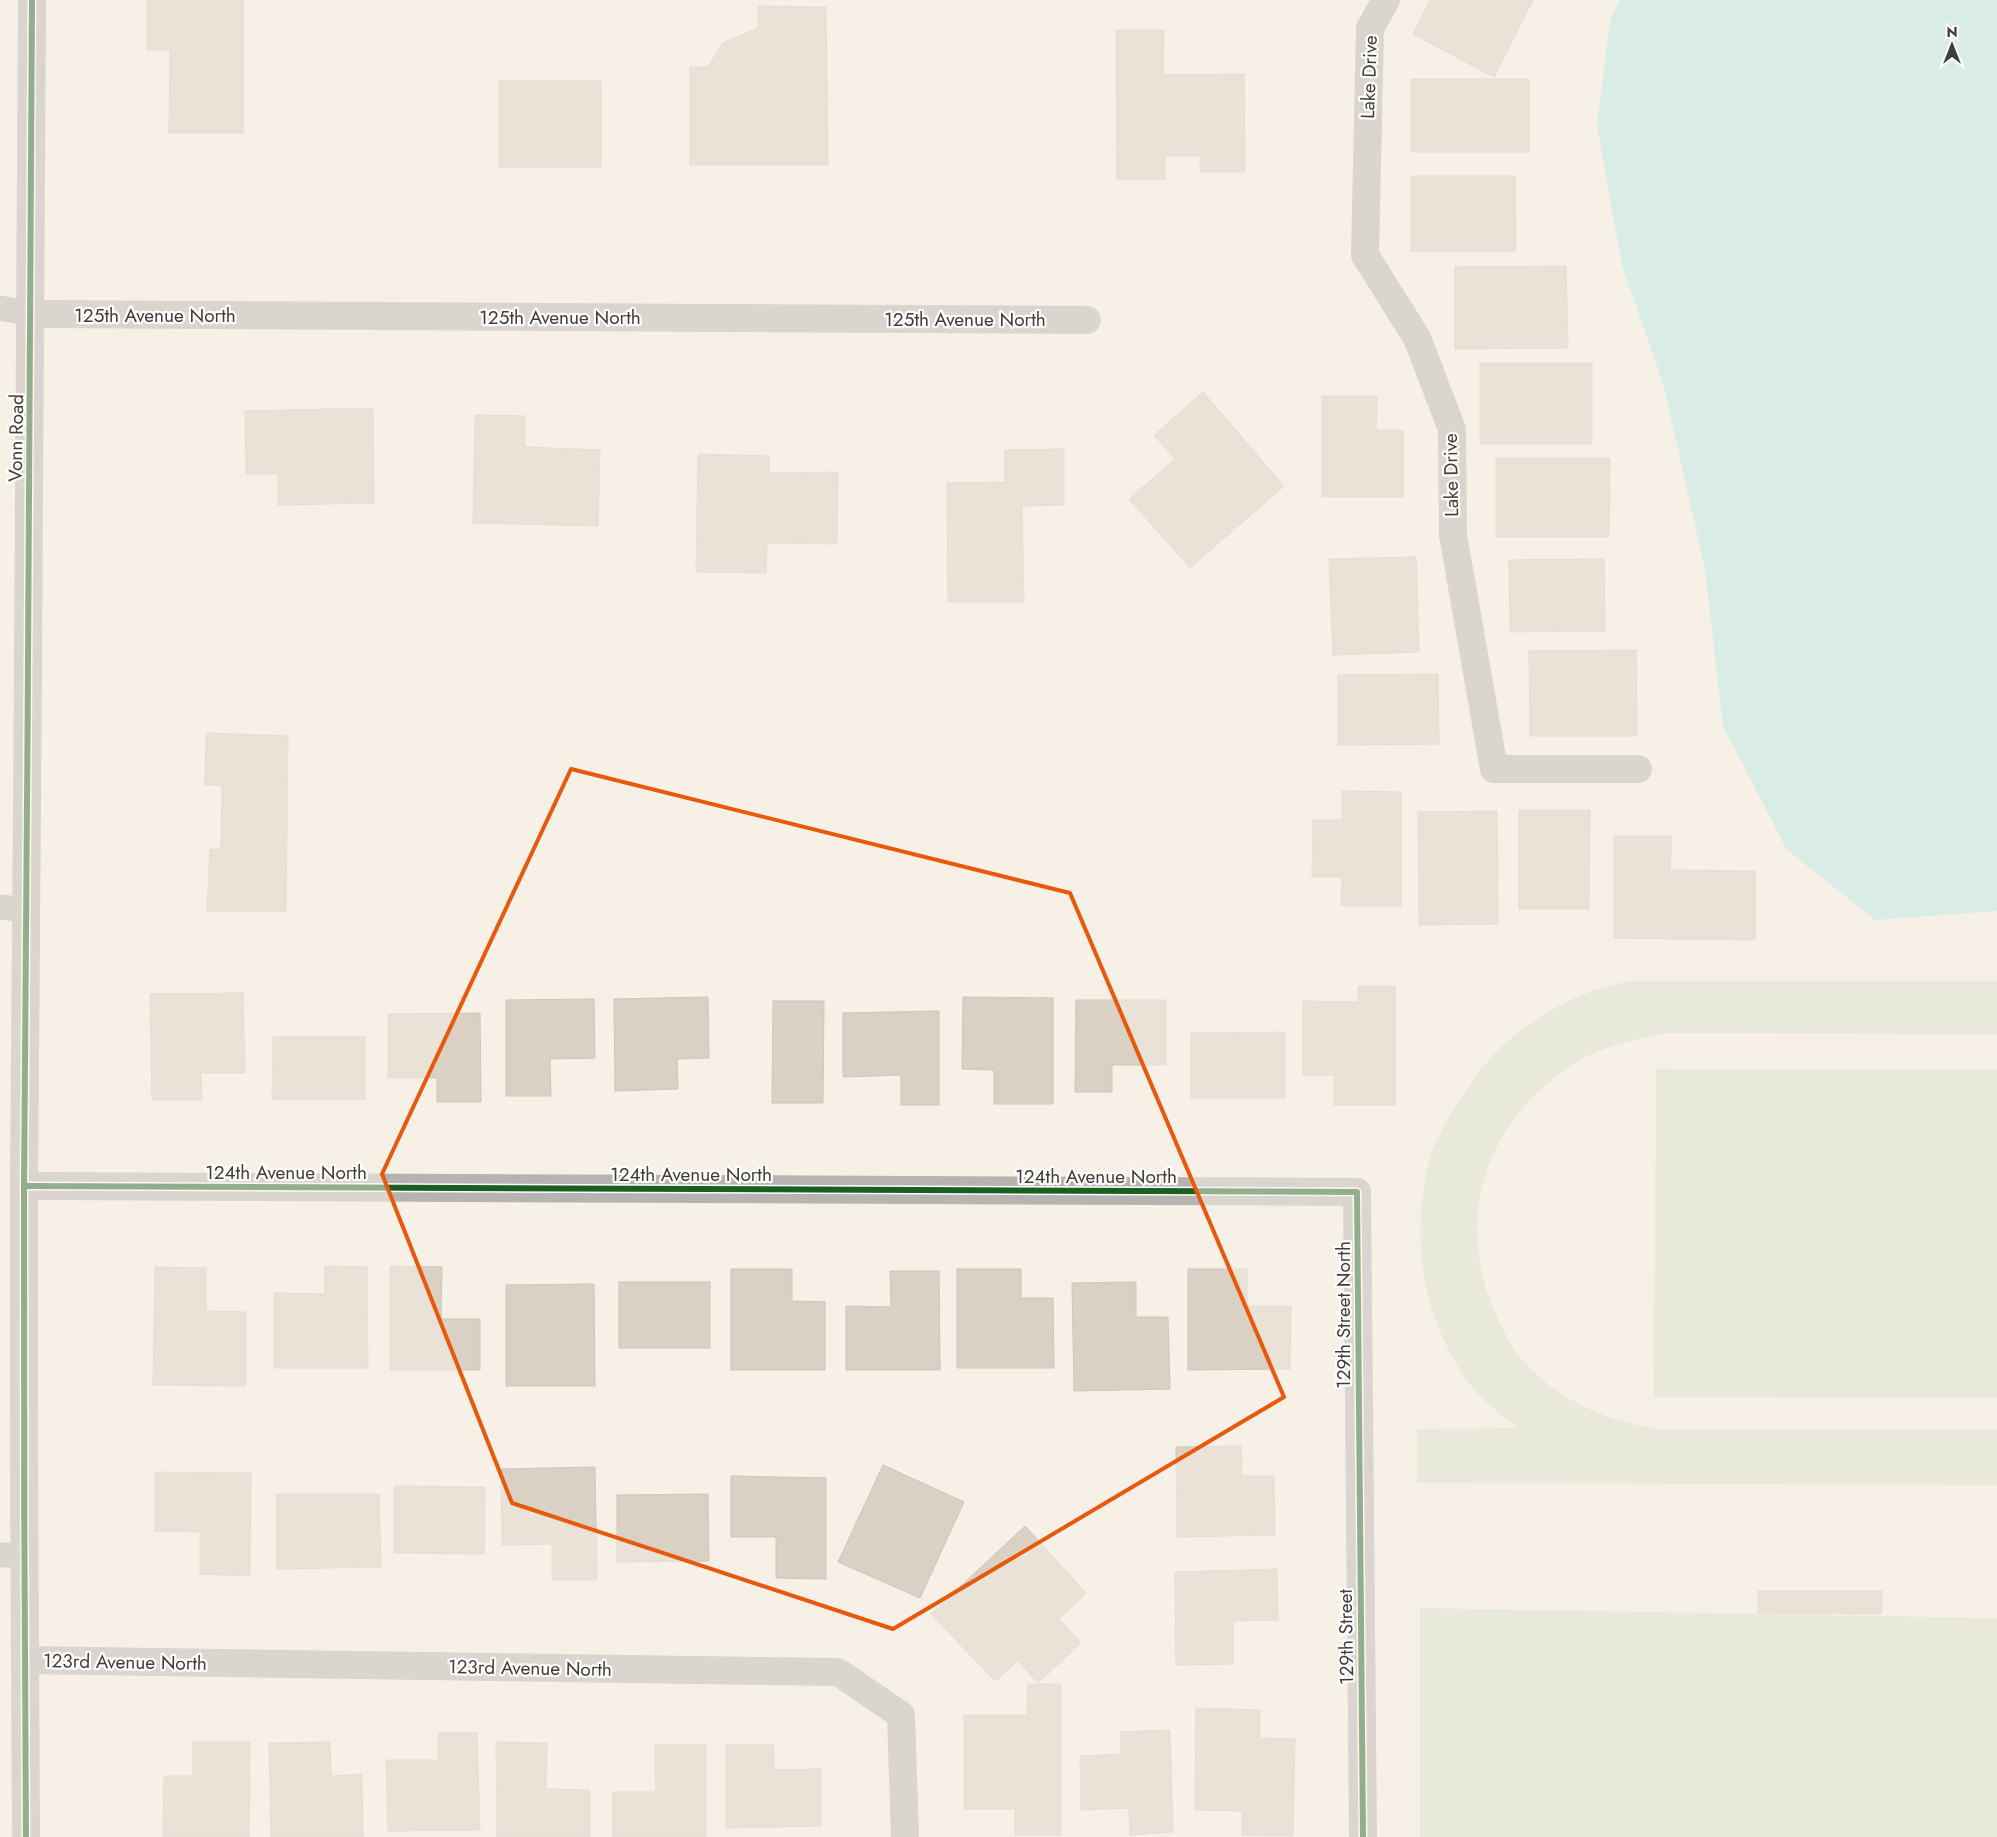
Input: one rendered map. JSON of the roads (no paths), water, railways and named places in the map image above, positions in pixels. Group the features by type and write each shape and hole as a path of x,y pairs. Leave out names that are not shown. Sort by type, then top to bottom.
{"street":[{"name":"Vonn Road","path":"26,1837 25,1660 12,1555 24,1186 32,314 32,0"},
{"name":"Lake Drive","path":"1386,0 1370,28 1365,255 1417,338 1452,429 1453,534 1494,769 1638,769"},
{"name":"125th Avenue North","path":"32,314 1087,320"},
{"name":"124th Avenue North","path":"24,1186 1357,1192"},
{"name":"129th Street North","path":"1357,1192 1359,1437"},
{"name":"129th Street","path":"1359,1437 1363,1837"},
{"name":"123rd Avenue North","path":"25,1660 838,1672 901,1715 905,1837"}],"lane":[{"path":"0,308 32,314"},
{"path":"0,907 27,910"}],"water":[{"path":"1621,0 1997,0 1997,911 1875,920 1787,850 1723,726 1705,570 1663,383 1622,266 1597,126 1611,16"}]}
